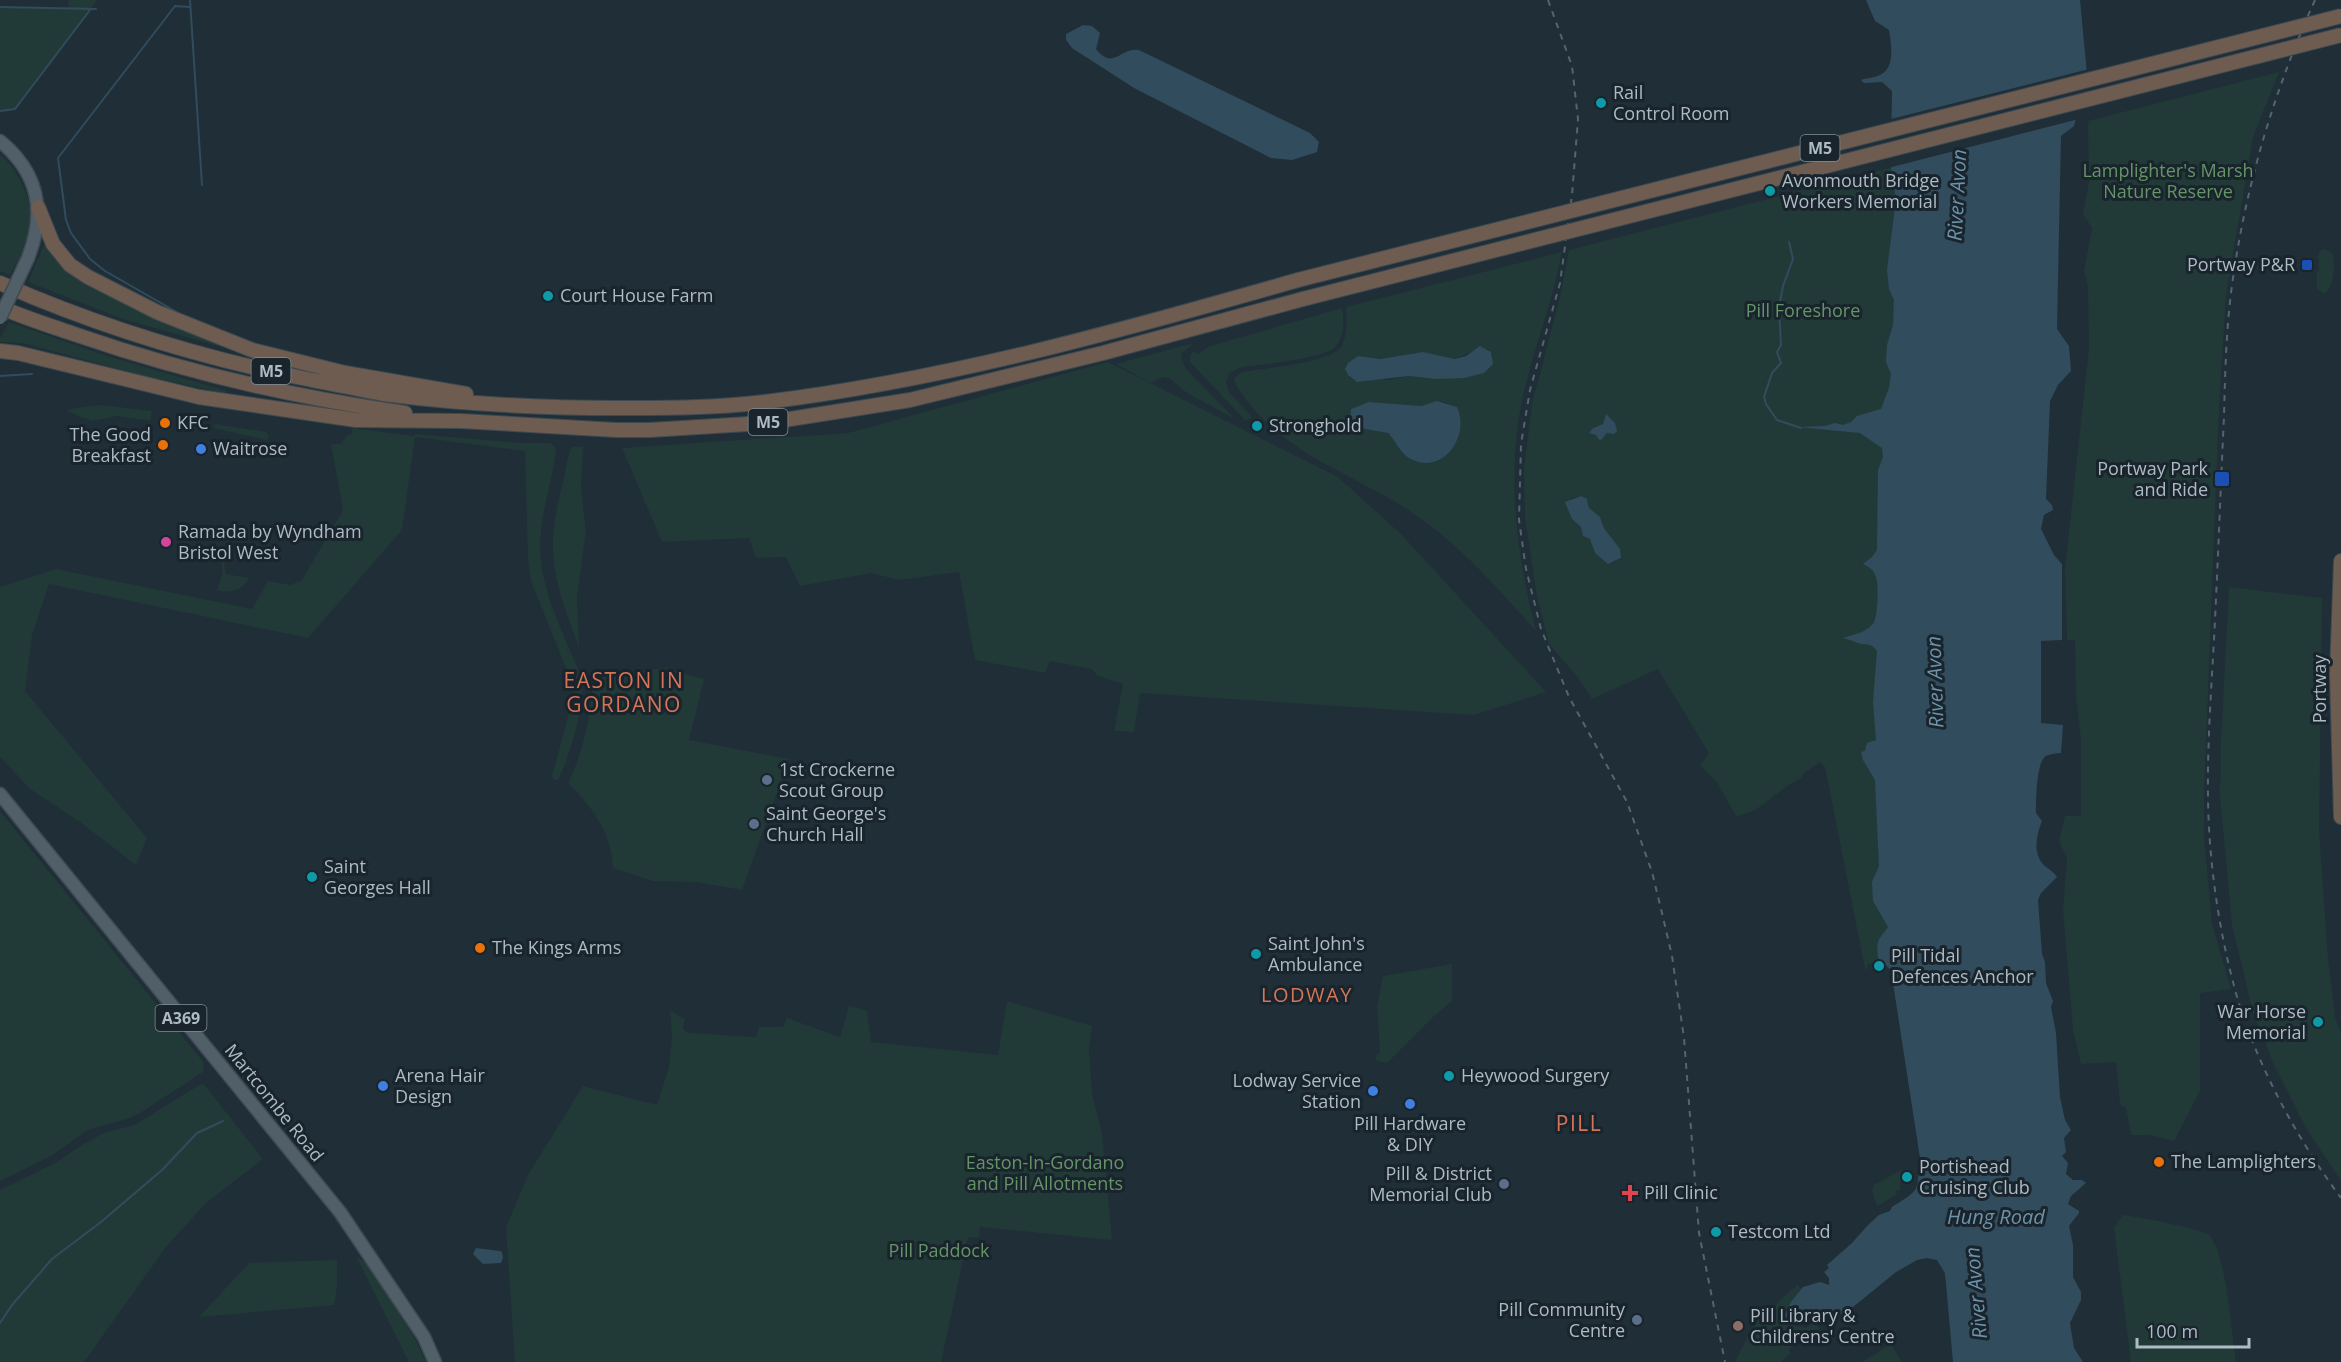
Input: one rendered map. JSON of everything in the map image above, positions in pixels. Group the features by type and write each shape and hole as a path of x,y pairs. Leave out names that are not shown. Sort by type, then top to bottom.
{"highway":[{"name":"M5","path":"0,283 124,331 263,370 382,393 553,408 707,407 765,402 911,379 1083,341 1298,280 2341,16"},
{"name":"M5","path":"0,351 18,353 199,397 356,420 461,421 616,430 765,423 909,400 1069,361 1303,299 2341,35"},
{"name":"M5","path":"39,207 56,249 70,265 87,278 157,312 242,346 345,373 553,408"},
{"name":"M5","path":"0,307 122,351 254,387 334,403 461,421"},
{"name":"Portway","path":"2341,561 2337,685 2341,817"}],"main road":[{"path":"0,141 17,158 30,177 39,207 36,237 0,318"},
{"name":"Martcombe Road","path":"0,794 340,1212 424,1337 435,1362"}],"green space":[{"path":"69,0 97,0 15,109 0,111 0,7 68,8"},
{"name":"Pill Foreshore","path":"1866,0 1939,0 1938,342 1864,431 1882,439 1961,1194 1787,1323 1794,1321 1943,1230 1949,1305 1945,1276 1937,1260 1927,1258 1917,1260 1896,1272 1853,1307 1835,1317 1816,1314 1790,1325 1806,1328 1814,1322 1821,1332 1815,1337 1809,1333 1789,1349 1790,1353 1781,1362 1735,1362 1766,1309 1771,1310 1798,1285 1800,1289 1820,1282 1829,1285 1829,1278 1824,1272 1829,1268 1827,1265 1879,1215 1890,1211 1892,1207 1909,1196 1918,1183 1920,1157 1891,969 1881,962 1867,964 1867,970 1865,969 1825,767 1820,762 1802,775 1802,778 1785,787 1762,805 1736,816 1716,781 1700,766 1709,753 1658,669 1592,699 1576,675 1549,644 1537,597 1525,518 1524,469 1532,404 1560,297 1569,250 1890,168 1892,91 1882,82 1864,83 1861,80 1885,72 1890,61 1889,30 1875,21","holes":["1606,415 1615,423 1614,427 1599,440 1594,427 1603,424","1580,496 1588,501 1589,509 1601,518 1604,528 1610,535 1621,558 1613,563 1595,553 1590,539 1583,536 1581,527 1572,519 1570,499"]},
{"name":"Lamplighter's Marsh Nature Reserve","path":"2279,72 2253,137 2226,295 2219,408 2204,837 2212,924 2231,989 2200,993 2200,1091 2174,1141 2150,1135 2131,1135 2126,1108 2120,1104 2116,1062 2081,1064 2073,1030 2063,910 2067,859 2059,841 2065,816 2081,816 2081,739 2076,697 2075,640 2067,640 2065,569 2089,348 2088,287 2084,271 2092,228 2083,214 2089,182 2088,121"},
{"path":"0,154 9,163 23,185 30,208 29,234 10,275 0,271"},
{"path":"45,243 54,258 85,285 184,331 250,355 123,319 28,282"},
{"path":"2324,249 2332,253 2334,269 2330,286 2324,294 2317,289 2319,258 2317,258 2320,251"},
{"path":"1562,252 1523,396 1514,471 1520,551 1536,631 1450,541 1396,502 1327,465 1284,437 1264,420 1238,387 1234,378 1242,372 1323,358 1340,348 1346,333 1346,307","holes":["1488,349 1493,357 1436,379 1409,376 1388,380 1378,378 1362,382 1351,378 1346,372 1346,365 1358,356 1380,359 1423,352 1455,359","1441,401 1457,407 1460,417 1403,454 1385,431 1352,426 1351,409 1369,402 1421,406"]},
{"path":"1342,308 1342,334 1338,344 1328,352 1242,367 1229,373 1226,382 1229,392 1252,417 1246,421 1190,362 1193,351 1198,354 1210,346"},
{"path":"9,322 104,355 227,391 224,393 141,375 23,343 0,342"},
{"path":"1194,343 1182,353 1181,357 1186,369 1235,419 1187,393 1169,378 1163,377 1151,383 1116,364"},
{"path":"1108,362 1338,477 1401,534 1546,692 1474,715 1140,693 1134,732 1114,731 1123,684 1097,675 1092,669 1050,661 1045,673 975,660 959,572 899,580 871,573 800,586 786,557 756,558 749,538 662,542 622,448 848,433"},
{"path":"102,405 152,411 150,421 117,416 92,421 66,411"},
{"path":"215,424 266,432 269,437 266,440 214,428"},
{"path":"352,428 414,436 415,434 521,443 551,443 556,448 542,522 541,565 555,615 582,679 576,731 558,780 554,780 552,776 576,687 531,581 528,560 525,451 415,437 402,530 308,638 49,584 32,635 25,691 147,838 136,865 80,822 30,789 0,757 0,587 56,569 252,609 268,581 290,585 302,580 343,510 331,444 341,444 346,436 352,433"},
{"path":"572,447 583,447 581,489 586,531 577,597 579,647 558,585 553,549 557,507"},
{"path":"218,546 221,546 226,574 249,578 244,586 231,591 217,590 223,572"},
{"path":"2229,587 2322,598 2319,830 2328,958 2335,1018 2341,1032 2341,1181 2307,1130 2274,1065 2253,1012 2232,925 2219,785"},
{"path":"665,668 704,679 689,740 789,759 742,890 697,882 653,881 613,868 609,843 599,821 568,783 586,732 594,677"},
{"path":"0,811 204,1063 203,1072 140,1113 88,1130 51,1156 0,1181"},
{"path":"1452,964 1452,1001 1387,1063 1377,1061 1375,1056 1380,1053 1377,1007 1383,976"},
{"path":"1007,1001 1092,1026 1089,1049 1092,1093 1102,1133 1112,1240 980,1227 979,1238 968,1237 941,1362 515,1362 506,1227 529,1173 583,1086 657,1105 669,1067 672,1036 670,1011 685,1019 683,1029 688,1033 756,1037 759,1027 783,1027 787,1018 840,1037 849,1006 867,1011 871,1042 998,1055"},
{"path":"203,1083 263,1159 207,1202 166,1247 84,1362 0,1362 0,1190 57,1162 106,1132 134,1125"},
{"path":"1901,1170 1900,1190 1895,1191 1896,1195 1877,1206 1872,1191 1874,1185"},
{"path":"2123,1215 2182,1226 2209,1235 2215,1244 2224,1275 2236,1362 2131,1362 2114,1228"},
{"path":"356,1256 368,1264 415,1339 426,1362 409,1362"},
{"path":"337,1260 334,1305 199,1317 249,1263"},
{"path":"1891,1344 1902,1362 1862,1362"}],"water":[{"path":"1866,0 2080,0 2087,74 2074,126 2061,136 2057,329 2069,346 2071,371 2058,385 2050,401 2046,499 2052,505 2053,510 2044,515 2041,529 2054,555 2062,564 2062,640 2041,641 2041,723 2063,725 2061,753 2046,756 2040,766 2036,813 2042,821 2036,845 2042,862 2057,877 2041,893 2038,900 2046,983 2053,1001 2051,1007 2056,1033 2060,1097 2065,1120 2071,1130 2064,1138 2066,1152 2062,1156 2068,1163 2066,1174 2073,1180 2082,1180 2086,1183 2071,1196 2068,1204 2079,1211 2069,1226 2073,1245 2073,1277 2081,1292 2081,1300 2070,1323 2074,1348 2083,1362 1953,1362 1945,1273 1937,1260 1927,1258 1917,1260 1896,1272 1853,1307 1835,1317 1816,1314 1792,1325 1786,1321 1785,1315 1791,1302 1803,1287 1820,1282 1829,1285 1829,1278 1824,1272 1829,1268 1827,1265 1879,1215 1890,1211 1892,1207 1913,1192 1918,1183 1920,1158 1891,970 1878,958 1878,941 1888,927 1873,901 1872,882 1879,866 1875,780 1861,752 1865,751 1867,743 1876,740 1873,702 1877,651 1871,645 1843,638 1867,629 1875,621 1877,581 1874,572 1863,564 1877,550 1878,470 1883,457 1882,448 1860,433 1798,427 1825,426 1835,423 1843,425 1851,422 1857,416 1881,409 1889,388 1891,374 1886,362 1887,345 1893,325 1894,300 1889,289 1887,270 1896,200 1891,168 1892,91 1882,82 1864,83 1861,80 1885,72 1890,61 1891,48 1889,30 1875,21"},
{"path":"1083,25 1092,26 1100,33 1096,49 1102,55 1113,58 1132,50 1139,50 1310,133 1319,142 1317,152 1292,160 1271,158 1134,88 1072,48 1066,40 1066,34"},
{"path":"1480,346 1491,352 1493,364 1484,373 1464,378 1436,379 1409,376 1357,382 1348,375 1345,369 1348,363 1358,356 1380,359 1423,352 1455,359 1466,356"},
{"path":"1437,401 1457,407 1460,429 1452,449 1444,457 1435,461 1425,463 1413,460 1402,452 1388,433 1354,427 1350,422 1351,409 1369,402 1421,406"},
{"path":"1606,414 1615,423 1617,431 1614,434 1607,433 1600,441 1596,435 1589,433 1593,428 1603,424"},
{"path":"1581,496 1587,499 1589,508 1600,517 1604,528 1620,549 1621,558 1608,564 1595,553 1590,539 1583,536 1581,527 1572,519 1565,502"},
{"path":"476,1248 502,1252 501,1263 483,1264 473,1254"}],"pier":[{"path":"2089,69 2079,119 1888,168 1887,120"}],"waterway":[{"path":"190,0 202,185"},
{"path":"182,315 105,271 90,259 71,233 66,220 58,158 175,6 190,7"},
{"path":"0,7 96,9"},
{"path":"0,111 15,109 90,10"},
{"path":"1789,242 1793,259 1783,286 1779,307 1781,345 1777,352 1781,363 1772,373 1764,397 1777,420 1801,428"},
{"path":"0,376 32,374"},
{"path":"0,1323 12,1305 52,1259 101,1222 162,1170 197,1133 223,1121"}],"railway":[{"path":"1548,0 1572,66 1578,119 1572,195 1560,283 1530,390 1521,444 1519,520 1526,569 1541,629 1569,697 1627,802 1652,872 1672,956 1684,1038 1699,1233 1725,1362"},
{"path":"2315,0 2286,71 2262,143 2244,217 2231,293 2226,355 2208,799 2210,847 2217,906 2228,963 2241,1010 2251,1039 2277,1095 2307,1149 2341,1198"}],"place":[{"name":"Rail Control Room","path":"1601,103"},
{"name":"Avonmouth Bridge Workers Memorial","path":"1770,191"},
{"name":"Portway P&R","path":"2307,265"},
{"name":"Court House Farm","path":"548,296"},
{"name":"KFC","path":"165,423"},
{"name":"Stronghold","path":"1257,426"},
{"name":"The Good Breakfast","path":"163,445"},
{"name":"Waitrose","path":"201,449"},
{"name":"Portway Park and Ride","path":"2222,479"},
{"name":"Ramada by Wyndham Bristol West","path":"166,542"},
{"name":"1st Crockerne Scout Group","path":"767,780"},
{"name":"Saint George's Church Hall","path":"754,824"},
{"name":"Saint Georges Hall","path":"312,877"},
{"name":"The Kings Arms","path":"480,948"},
{"name":"Saint John's Ambulance","path":"1256,954"},
{"name":"Pill Tidal Defences Anchor","path":"1879,966"},
{"name":"War Horse Memorial","path":"2318,1022"},
{"name":"Heywood Surgery","path":"1449,1076"},
{"name":"Arena Hair Design","path":"383,1086"},
{"name":"Lodway Service Station","path":"1373,1091"},
{"name":"Pill Hardware & DIY","path":"1410,1104"},
{"name":"The Lamplighters","path":"2159,1162"},
{"name":"Portishead Cruising Club","path":"1907,1177"},
{"name":"Pill & District Memorial Club","path":"1504,1184"},
{"name":"Pill Clinic","path":"1630,1193"},
{"name":"Testcom Ltd","path":"1716,1232"},
{"name":"Pill Community Centre","path":"1637,1320"},
{"name":"Pill Library & Childrens' Centre","path":"1738,1326"}],"district":[{"name":"EASTON IN GORDANO","path":"624,693"},
{"name":"LODWAY","path":"1307,995"},
{"name":"PILL","path":"1579,1124"}],"water label":[{"name":"River Avon","path":"1957,195"},
{"name":"River Avon","path":"1935,682"},
{"name":"Hung Road","path":"1996,1217"},
{"name":"River Avon","path":"1976,1293"}],"park label":[{"name":"Easton-In-Gordano and Pill Allotments","path":"1045,1173"},
{"name":"Pill Paddock","path":"939,1251"}]}
